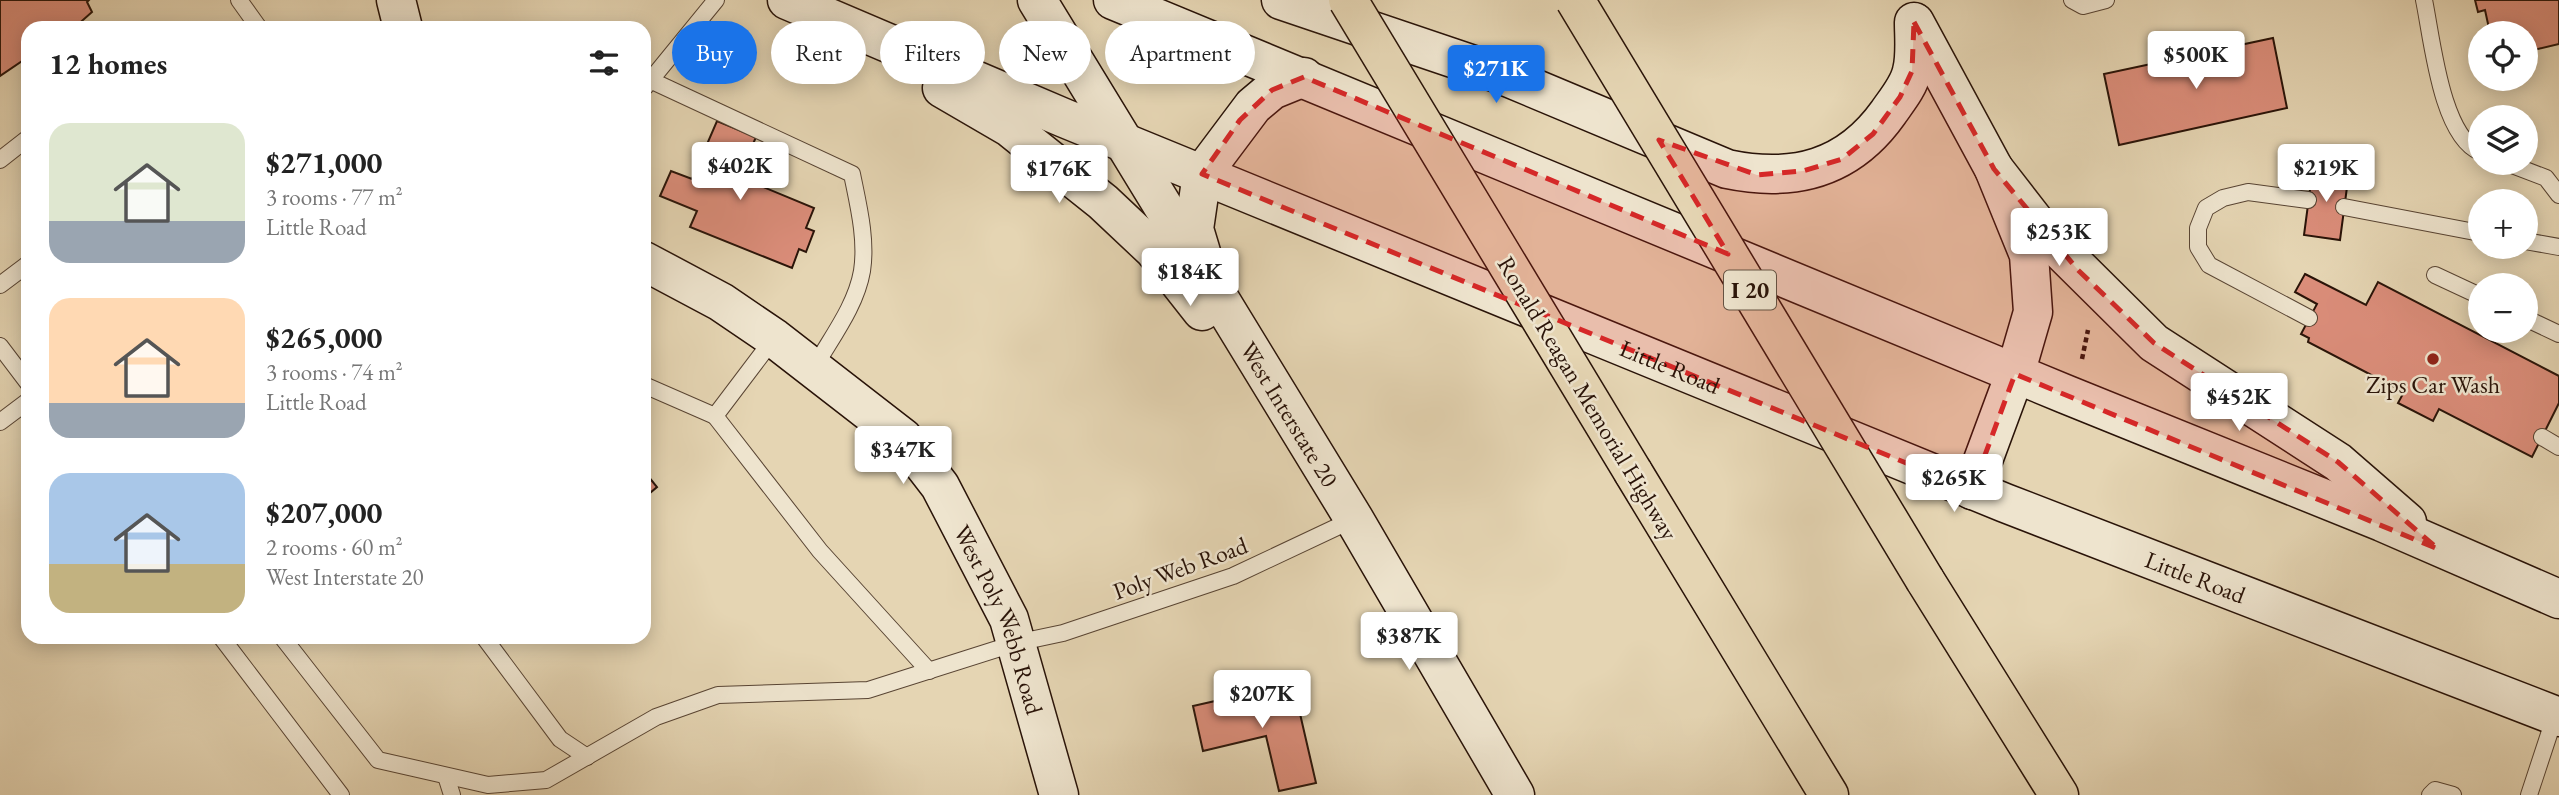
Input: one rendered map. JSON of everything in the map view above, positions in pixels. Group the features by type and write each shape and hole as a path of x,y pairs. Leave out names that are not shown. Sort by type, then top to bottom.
{"highway":[{"name":"Ronald Reagan Memorial Highway","path":"1348,0 1829,795"},
{"name":"I 20","path":"1575,0 1925,580 2059,795"},
{"path":"1803,755 1821,795"}],"main road":[{"path":"396,0 400,21"},
{"path":"786,0 1009,127 1102,202 1154,250 1306,443"},
{"name":"Little Road","path":"786,0 1123,142 1972,490 2558,716"},
{"name":"West Interstate 20","path":"1037,0 1354,519 1515,795"},
{"path":"1114,0 2015,374 2382,522 2438,549 2559,599"},
{"path":"1281,0 1500,74 1727,169 1757,175 1803,171 1842,159 1873,134 1900,97 1912,71 1908,11"},
{"path":"1908,11 1993,169 2029,255 2033,312 2015,374 1972,490"},
{"path":"1210,284 1194,229 1202,174 1252,106 1272,90 1304,77"},
{"path":"1993,169 2054,245 2154,343 2338,462 2438,549"},
{"name":"West Poly Webb Road","path":"651,265 721,302 814,368 903,438 940,486 1009,619 1059,795"}],"lane":[{"path":"239,0 254,21"},
{"path":"651,79 716,0"},
{"path":"2073,0 2083,6 2106,0"},
{"path":"2424,0 2449,118 2468,143"},
{"path":"651,86 852,174 861,220 862,270 853,300 814,368"},
{"path":"0,160 21,144"},
{"path":"2538,175 2546,178 2559,195"},
{"path":"2308,200 2248,192 2223,198 2206,208 2198,228 2198,247 2209,265 2309,318"},
{"path":"2344,207 2468,231"},
{"path":"2538,243 2559,247"},
{"path":"0,285 21,269"},
{"path":"2435,275 2468,290"},
{"path":"2538,324 2559,334"},
{"path":"715,416 774,338"},
{"path":"0,346 21,374"},
{"path":"651,388 715,416 820,551 929,671"},
{"path":"0,422 21,406"},
{"path":"2542,437 2559,447"},
{"name":"Poly Web Road","path":"287,644 378,760 488,785 546,780 656,717 718,695 868,690 1016,643 1063,633 1233,576 1354,519"},
{"path":"226,644 341,795"},
{"path":"489,644 560,739 587,757"},
{"path":"2529,795 2558,716"},
{"path":"446,776 452,795"},
{"path":"2430,795 2435,790 2453,795"}],"path":[{"path":"2080,369 2090,318"}],"highlighted area":[{"path":"1914,22 1994,169 2078,270 2154,343 2338,462 2438,549 2015,374 1972,490 1202,174 1240,120 1272,90 1304,77 1728,254 1659,140 1757,175 1803,171 1842,159 1873,134 1900,97 1912,71"}],"building":[{"path":"0,0 89,0 87,2 92,12 82,21 21,21 21,62 0,76"},
{"path":"2475,0 2559,0 2559,44 2538,49 2538,21 2487,21 2485,10 2478,12"},
{"path":"2273,38 2287,108 2119,145 2104,74"},
{"path":"717,121 756,137 739,177 814,208 806,228 814,231 806,252 799,249 792,268 690,227 697,211 660,196 671,171 692,179"},
{"path":"2313,167 2349,172 2340,240 2304,235"},
{"name":"Zips Car Wash","path":"2305,274 2366,305 2378,282 2468,329 2468,343 2495,343 2559,376 2559,403 2532,457 2439,409 2433,421 2398,403 2404,392 2308,342 2309,338 2301,334 2317,304 2295,292"},
{"path":"651,480 657,487 651,492"},
{"path":"1299,682 1305,704 1298,705 1316,783 1279,791 1266,736 1203,751 1193,706"}],"place":[{"name":"Zips Car Wash","path":"2433,359"}]}
